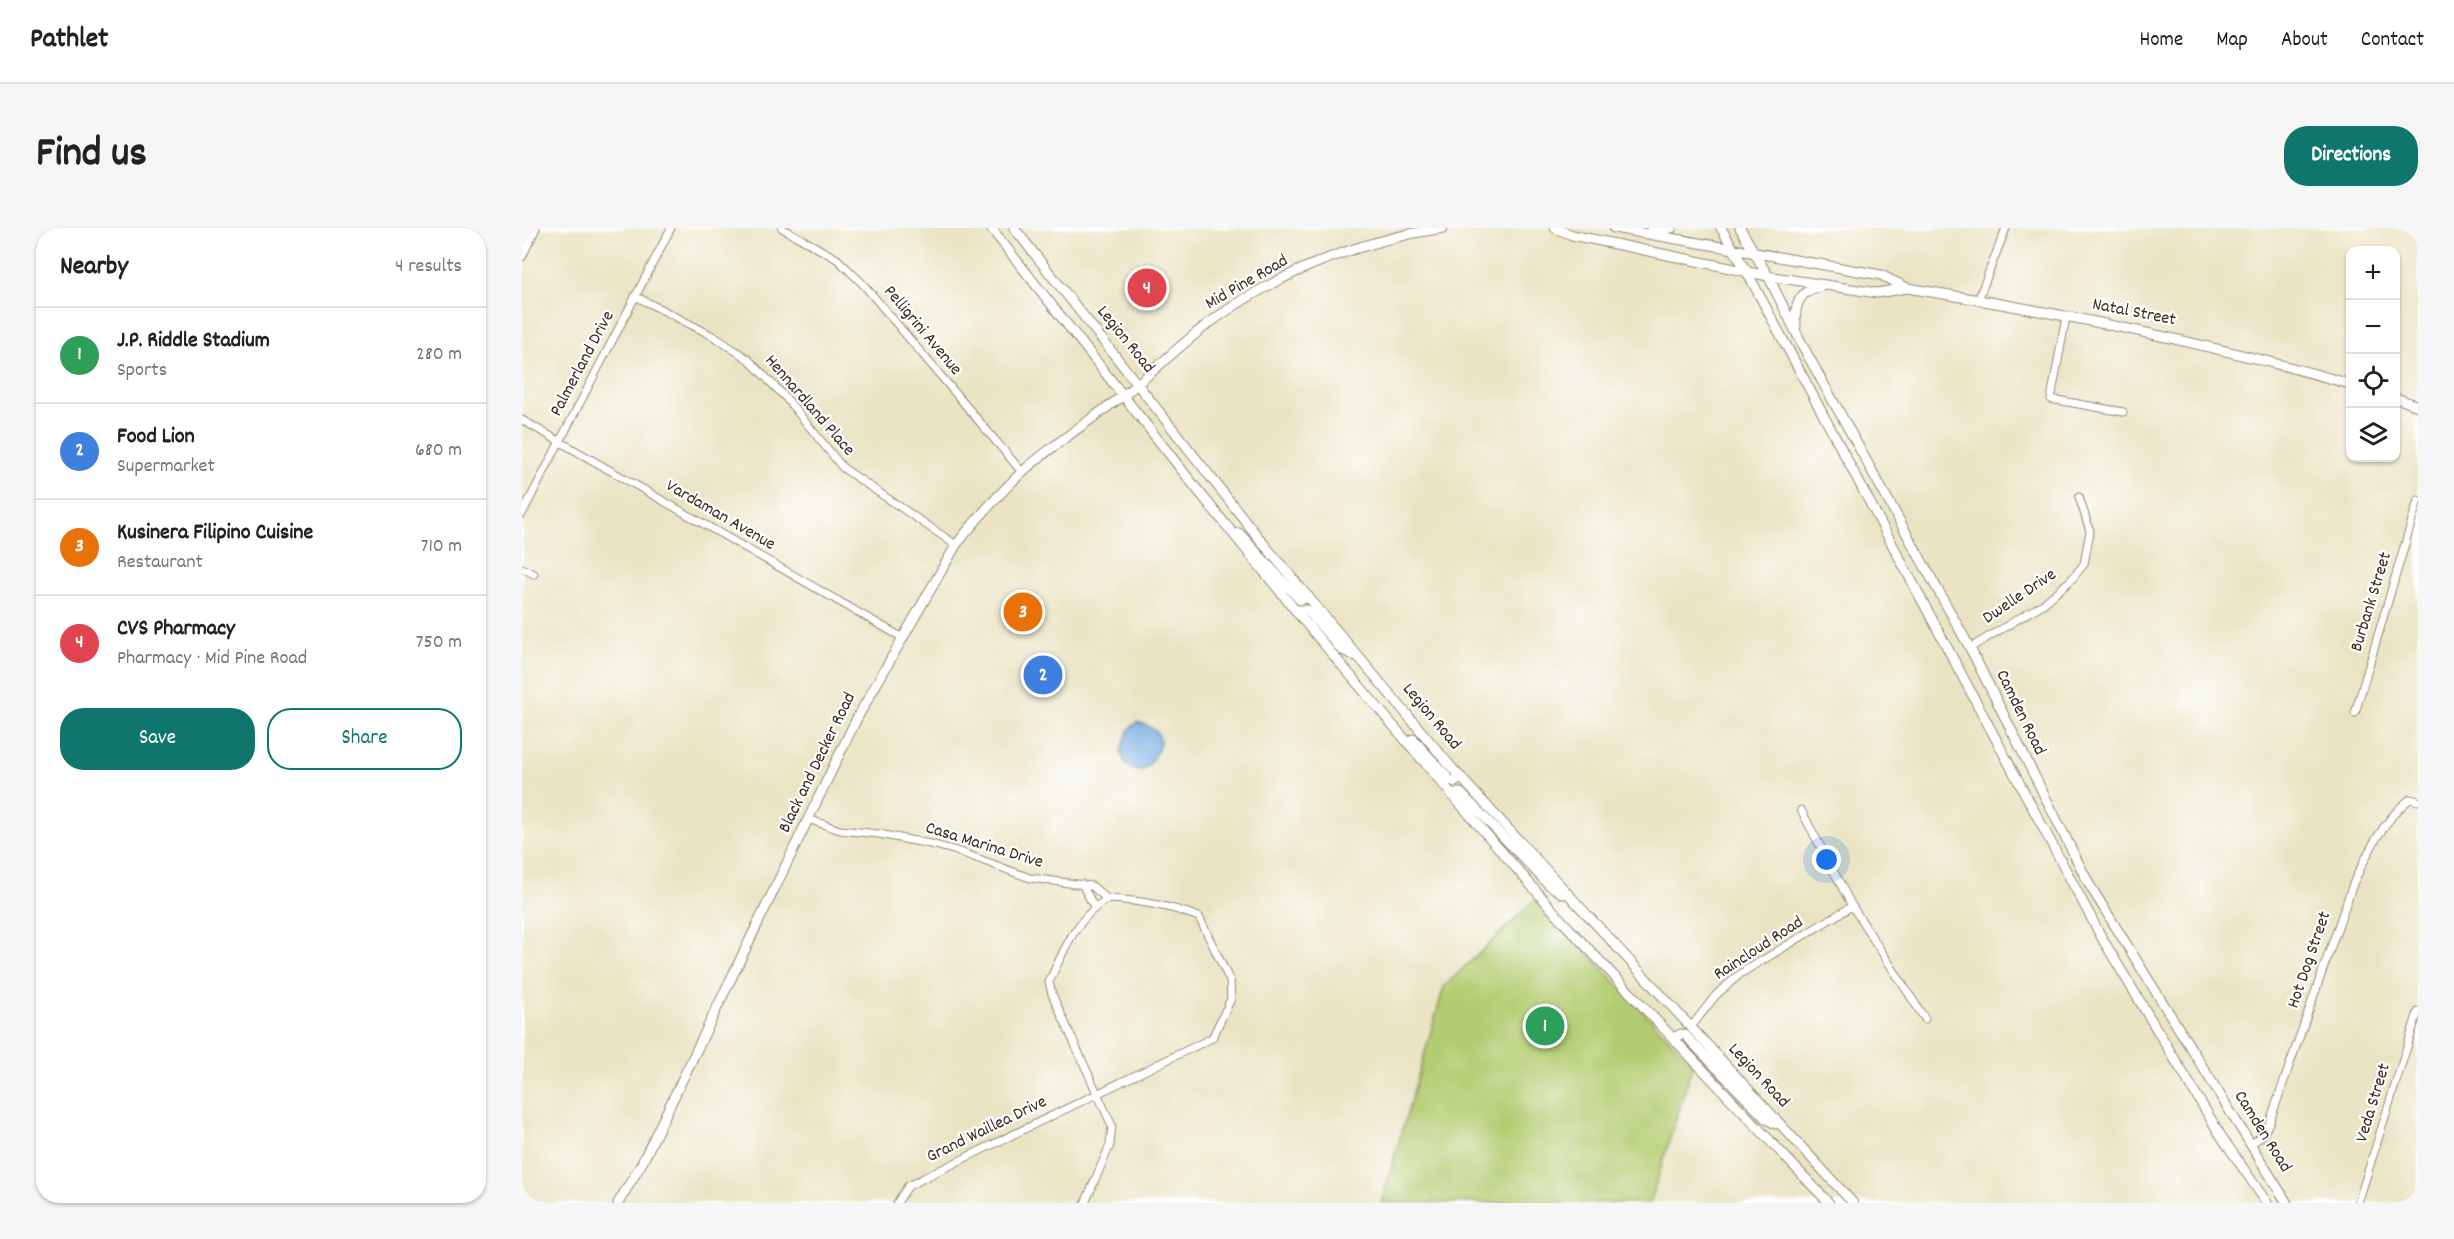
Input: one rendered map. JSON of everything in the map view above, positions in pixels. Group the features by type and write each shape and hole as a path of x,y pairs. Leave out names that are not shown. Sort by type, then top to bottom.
{"main road":[{"name":"Legion Road","path":"991,228 1221,518 1454,797 1564,923 1829,1203"},
{"name":"Legion Road","path":"1014,228 1262,542 1461,777 1853,1203"},
{"name":"Mid Pine Road","path":"1124,395 1214,320 1271,285 1368,244 1443,228"},
{"path":"1555,228 1572,235 1747,272"},
{"path":"1619,229 1662,231 1672,228"},
{"name":"Camden Road","path":"1721,228 1747,272 2103,940 2221,1136 2267,1203"},
{"name":"Camden Road","path":"1740,228 1970,648 2088,884 2287,1203"},
{"path":"1619,229 1734,250"},
{"name":"Natal Street","path":"1734,250 1881,275 1907,288 2067,317 2243,354 2346,383"},
{"name":"Natal Street","path":"1747,272 1877,293 1907,288"},
{"path":"1797,332 1796,305 1803,294 1811,288 1828,285"},
{"name":"Black and Decker Road","path":"618,1203 642,1163 857,718 956,545 987,508 1022,472 1124,395"},
{"path":"2400,399 2418,406"},
{"path":"1221,518 1248,540 1300,600 1309,597"},
{"path":"1296,610 1308,611 1342,650 1360,658"},
{"path":"1361,687 1378,699 1450,780 1455,782 1461,777"},
{"path":"1454,797 1461,793 1548,884 1575,902"},
{"path":"1674,1038 1685,1035 1766,1119 1781,1125"},
{"path":"1821,1194 1837,1203"}],"street":[{"path":"522,257 536,228"},
{"name":"Palmerland Drive","path":"522,514 671,228"},
{"name":"Pelligrini Avenue","path":"782,228 837,259 863,284 1022,472"},
{"path":"1977,300 2006,228"},
{"name":"Hennardland Place","path":"635,296 713,336 748,359 786,398 843,468 956,545"},
{"path":"2067,317 2051,399 2123,412"},
{"name":"Vardaman Avenue","path":"522,420 903,638"},
{"name":"Dwelle Drive","path":"1970,648 2043,604 2072,580 2084,564 2090,531 2079,497"},
{"name":"Burbank Street","path":"2355,713 2418,500"},
{"path":"522,568 534,574"},
{"name":"Hot Dog Street","path":"2250,1146 2263,1135 2270,1121 2353,884 2369,850 2397,809 2410,800 2418,801"},
{"path":"1800,810 1852,906 1925,1019"},
{"name":"Casa Marina Drive","path":"808,819 840,830 879,834 935,845 1030,878 1092,885 1100,890"},
{"path":"1082,884 1094,907"},
{"path":"1085,1203 1110,1145 1112,1126 1052,994 1049,982 1072,933 1094,907 1107,898 1100,890 1087,896"},
{"name":"Grand Waillea Drive","path":"897,1203 908,1186 1212,1038 1231,999 1230,981 1199,917 1180,910 1107,898"},
{"name":"Raincloud Road","path":"1691,1028 1716,995 1740,974 1852,906"},
{"name":"Veda Street","path":"2358,1203 2418,1012"}],"green space":[{"path":"1536,899 1693,1064 1650,1203 1381,1203 1444,987"}],"water":[{"path":"1137,722 1150,727 1160,738 1158,749 1150,763 1143,770 1138,771 1126,765 1121,752 1128,731"}],"place":[{"name":"CVS Pharmacy","path":"1147,288"},
{"name":"Kusinera Filipino Cuisine","path":"1023,612"},
{"name":"Food Lion","path":"1043,675"},
{"name":"J.P. Riddle Stadium","path":"1545,1026"}]}
